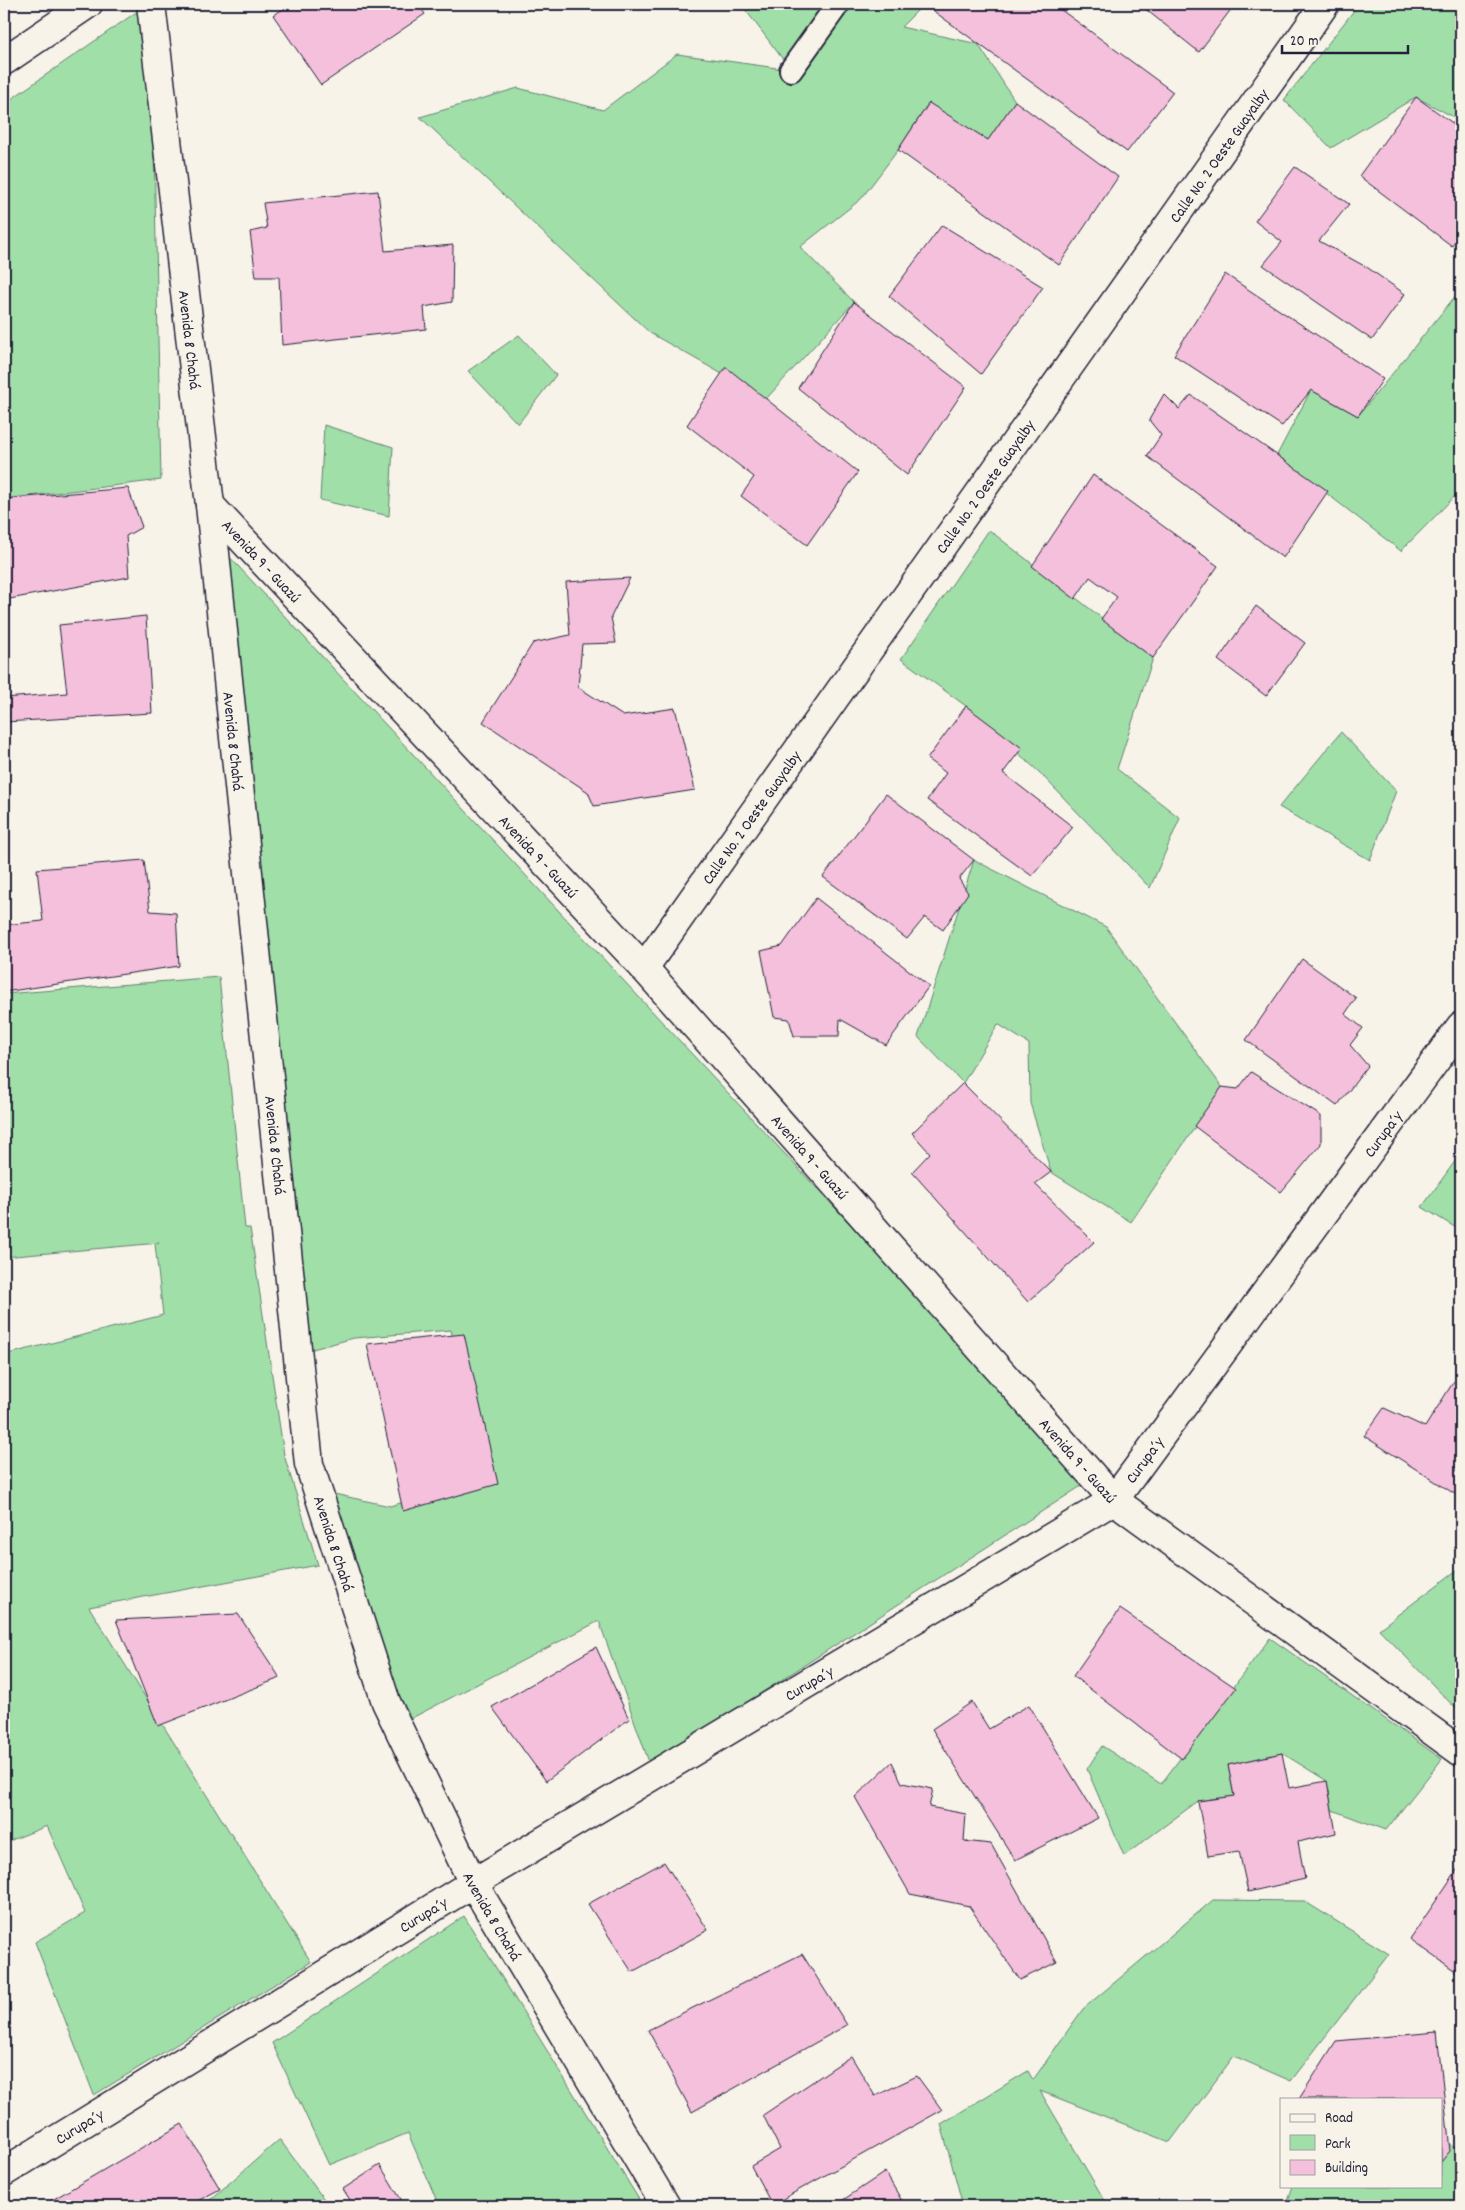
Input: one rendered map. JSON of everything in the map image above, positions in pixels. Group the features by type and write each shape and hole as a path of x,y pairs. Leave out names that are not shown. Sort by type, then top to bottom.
{"street":[{"path":"4,61 88,4"},
{"name":"Avenida 8 Chahá","path":"151,4 210,505 309,1464 386,1702 473,1883 666,2206"},
{"name":"Calle No. 2 Oeste Guayalby","path":"644,968 1325,4"},
{"name":"Avenida 9 - Guazú","path":"210,505 644,968 1114,1500 1461,1752"},
{"name":"Curupa´y","path":"4,2172 473,1883 1114,1500 1461,1026"}],"lane":[{"path":"791,70 838,4"}],"green space":[{"path":"148,4 151,4 161,480 4,499 4,104"},
{"path":"741,4 924,4 901,27 978,44 1015,101 988,140 928,104 898,150 861,199 800,247 854,302 766,399 650,333 420,117 518,88 603,110 677,54 791,70"},
{"path":"1359,4 1461,4 1461,121 1416,97 1331,148 1284,100"},
{"path":"1461,289 1461,490 1401,551 1277,455 1311,390 1358,416"},
{"path":"519,335 556,375 518,424 468,371"},
{"path":"324,425 393,447 389,516 320,500"},
{"path":"989,530 1153,658 1117,769 1180,818 1150,888 1038,771 966,706 901,659"},
{"path":"225,552 1089,1481 650,1765 599,1621 404,1722 334,1494 390,1506 486,1479 451,1330 354,1338 309,1350"},
{"path":"1341,732 1396,791 1370,860 1279,807"},
{"path":"974,860 1106,927 1222,1087 1131,1222 1051,1172 1030,1103 1029,1044 998,1024 963,1083 918,1037"},
{"path":"219,977 245,1228 250,1228 284,1455 318,1565 89,1607 311,1962 94,2095 35,1942 85,1913 47,1826 4,1843 4,1355 163,1315 155,1244 159,1243 4,1257 4,994"},
{"path":"1461,1153 1461,1231 1422,1207"},
{"path":"1461,1567 1461,1714 1379,1629"},
{"path":"1270,1638 1442,1759 1386,1830 1332,1810 1327,1781 1282,1753 1228,1765 1234,1796 1198,1801 1124,1856 1087,1769 1102,1746 1161,1784"},
{"path":"1213,1900 1304,1901 1389,1954 1291,2081 1234,2056 1170,2142 1040,2091 1108,2206 963,2206 941,2124 1028,2071 1033,2080 1083,2009"},
{"path":"464,1916 643,2206 439,2206 408,2133 329,2165 272,2043"},
{"path":"1444,2139 1461,2152 1461,2206 1286,2206 1292,2188 1442,2188 1442,2140"},
{"path":"279,2140 329,2206 203,2206"}],"building":[{"path":"292,4 418,4 425,14 321,85 273,15"},
{"path":"930,4 1053,4 1173,92 1127,152 928,7"},
{"path":"1139,4 1235,4 1199,52"},
{"path":"1416,97 1461,129 1461,232 1452,246 1359,176"},
{"path":"1015,101 1118,177 1059,265 898,150 929,103 988,140"},
{"path":"1295,167 1349,204 1319,241 1368,268 1405,294 1372,340 1263,265 1282,242 1255,221"},
{"path":"378,191 385,251 453,245 452,302 424,307 426,329 282,345 279,277 256,277 250,232 267,228 263,203"},
{"path":"942,225 1043,287 981,374 889,296"},
{"path":"1225,274 1383,379 1358,416 1311,390 1282,426 1174,355"},
{"path":"854,302 966,387 907,475 798,388"},
{"path":"726,367 858,472 807,545 741,496 754,477 687,425"},
{"path":"1164,394 1179,409 1191,395 1328,491 1283,558 1147,456 1161,435 1149,420"},
{"path":"1093,475 1218,566 1153,658 1101,619 1117,597 1090,577 1075,599 1032,566"},
{"path":"128,488 142,527 126,536 129,577 4,600 4,499"},
{"path":"630,578 611,617 616,643 582,644 578,687 623,716 675,708 695,790 594,806 588,792 483,722 533,643 570,635 566,582"},
{"path":"1256,606 1305,643 1266,696 1218,660"},
{"path":"146,616 152,713 5,722 5,698 67,693 59,625"},
{"path":"966,706 1022,748 1003,773 1073,827 1032,876 927,800 946,773 927,759"},
{"path":"886,794 974,860 959,879 968,893 943,930 925,917 907,939 823,877"},
{"path":"144,860 150,911 176,913 179,966 4,992 4,925 43,921 37,869"},
{"path":"816,898 929,986 886,1045 840,1019 839,1036 794,1036 789,1019 774,1017 761,951 782,946"},
{"path":"1302,959 1356,998 1345,1014 1363,1028 1350,1045 1368,1066 1337,1106 1246,1040"},
{"path":"1251,1072 1321,1116 1321,1144 1281,1192 1194,1126 1222,1087 1238,1089"},
{"path":"963,1083 1051,1172 1035,1184 1094,1242 1028,1302 912,1172 930,1153 912,1133"},
{"path":"464,1334 498,1484 403,1511 367,1344"},
{"path":"1454,1381 1461,1386 1461,1498 1364,1436 1384,1408 1425,1427"},
{"path":"1120,1609 1236,1688 1182,1759 1073,1676"},
{"path":"238,1614 280,1678 158,1726 116,1620"},
{"path":"596,1647 629,1719 546,1781 492,1707"},
{"path":"972,1702 989,1729 1029,1705 1098,1818 1015,1860 932,1729"},
{"path":"1282,1753 1289,1788 1327,1781 1336,1833 1298,1842 1305,1879 1248,1892 1239,1851 1208,1856 1198,1801 1234,1796 1228,1765"},
{"path":"892,1762 902,1783 933,1789 929,1807 966,1814 964,1841 991,1844 1057,1962 1020,1980 969,1906 910,1894 855,1797"},
{"path":"664,1862 708,1930 632,1972 588,1904"},
{"path":"1461,1864 1461,1975 1410,1939"},
{"path":"802,1954 847,2025 692,2112 648,2030"},
{"path":"1437,2032 1450,2151 1442,2161 1442,2098 1300,2098 1336,2041"},
{"path":"851,2056 875,2096 917,2076 942,2110 772,2205 751,2166 780,2149 763,2115"},
{"path":"182,2124 220,2189 188,2206 42,2206"},
{"path":"380,2165 405,2206 354,2206 343,2189"},
{"path":"885,2172 905,2206 834,2206"}]}
